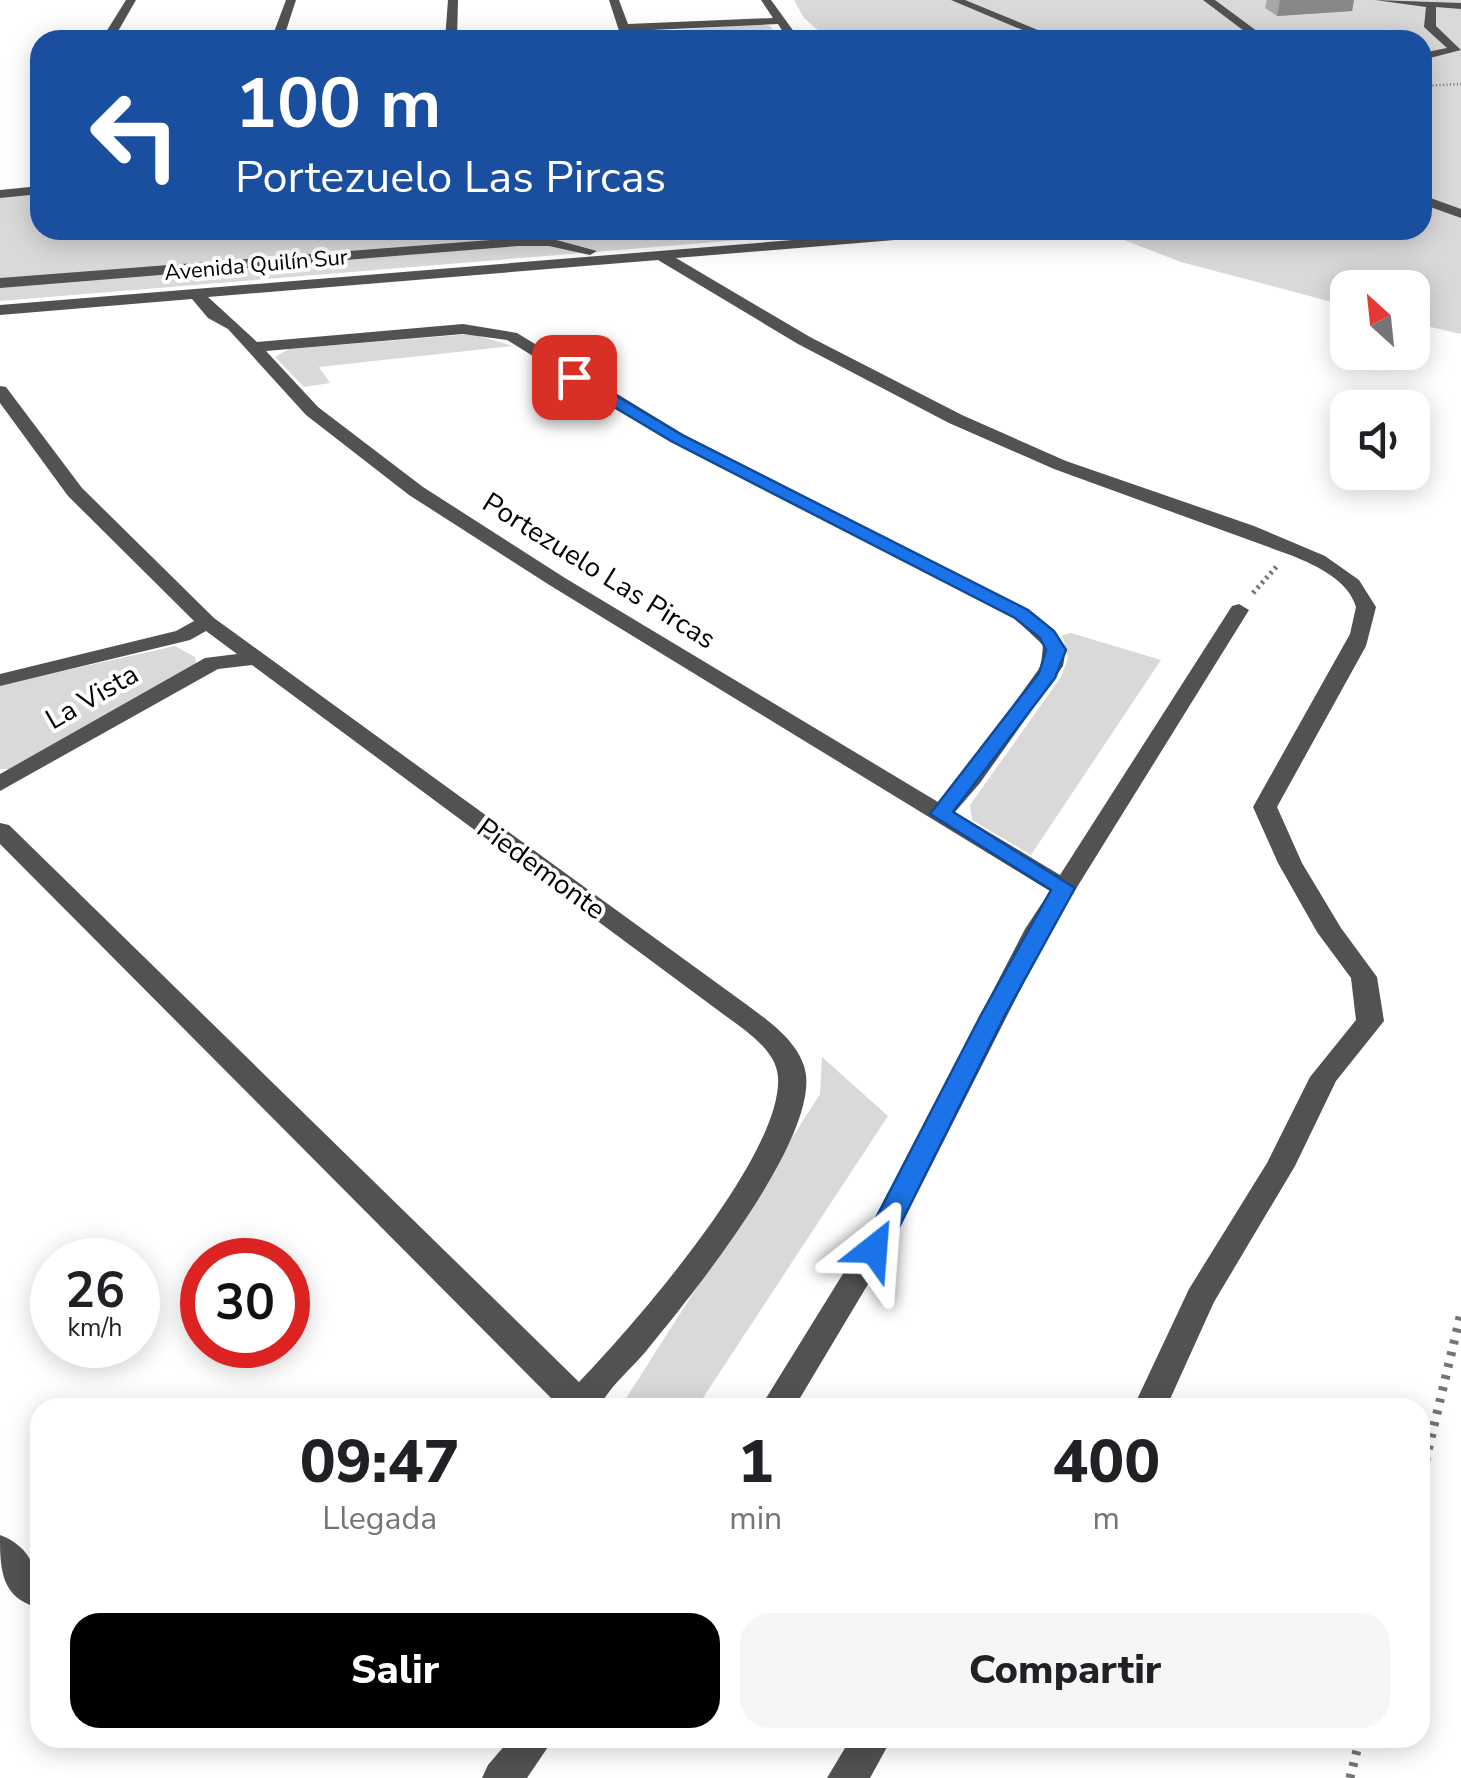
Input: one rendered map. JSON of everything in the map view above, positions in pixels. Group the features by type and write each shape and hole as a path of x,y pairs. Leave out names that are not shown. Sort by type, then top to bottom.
{"street":[{"path":"112,30 131,0"},
{"path":"281,30 291,0"},
{"path":"452,30 453,0"},
{"path":"614,0 624,30"},
{"path":"766,0 785,30"},
{"path":"956,0 1031,30"},
{"path":"1208,0 1250,30"},
{"path":"1380,0 1461,6"},
{"path":"1431,6 1430,27 1456,49 1432,55"},
{"path":"676,30 778,22"},
{"path":"0,194 30,191"},
{"path":"1432,202 1461,214"},
{"path":"0,283 538,241 619,256 832,240"},
{"path":"657,253 829,357 988,435 1324,562 1344,576 1366,602 1368,618 1266,807 1290,863 1330,932 1364,976 1370,1021 1324,1077 1280,1166 1200,1298 1154,1398"},
{"name":"Avenida Quilín Sur","path":"0,310 619,256"},
{"name":"Portezuelo Las Pircas","path":"218,290 236,314 234,326"},
{"name":"Portezuelo Las Pircas","path":"194,292 214,315 234,326 312,412 430,501 1063,888"},
{"path":"252,347 463,329 511,336 654,426 1032,621 1053,642 1056,650 1052,666 972,778 940,814"},
{"name":"Piedemonte","path":"0,391 75,492 206,622 744,1017 768,1037 788,1063 793,1091 789,1110 755,1172 674,1293 588,1398"},
{"path":"782,1398 874,1249 1063,888 1239,610"},
{"name":"La Vista","path":"0,680 182,636 206,622"},
{"path":"182,636 213,662"},
{"name":"La Vista","path":"0,784 213,662 257,658"},
{"name":"Piedemonte","path":"0,830 573,1398"},
{"path":"0,1551 30,1589"},
{"path":"502,1778 527,1748"},
{"path":"847,1778 866,1748"}],"path":[{"path":"1432,85 1461,84"},
{"path":"1239,610 1292,549"},
{"path":"1430,1442 1461,1312"},
{"path":"1350,1778 1358,1748"}],"shaded area":[{"path":"794,0 1461,0 1461,334 1430,327 1430,270 1330,270 1330,301 1181,262 1124,240 1432,240 1432,30 818,30 804,18"},
{"path":"761,24 773,30 676,30"},
{"path":"30,195 30,240 740,240 0,301 0,197"},
{"path":"472,334 513,346 319,367 330,383 304,387 275,357 289,349"},
{"path":"1071,633 1161,660 1031,855 972,820 970,805 1061,677 1068,658 1062,635"},
{"path":"175,646 195,657 196,664 10,769 0,769 0,685"},
{"path":"822,1057 888,1116 703,1398 626,1398 820,1094"}],"route":[{"path":"574,377 677,438 1022,614 1048,635 1056,650 1048,674 972,778 940,814 1063,888 993,1015 874,1249"}]}
